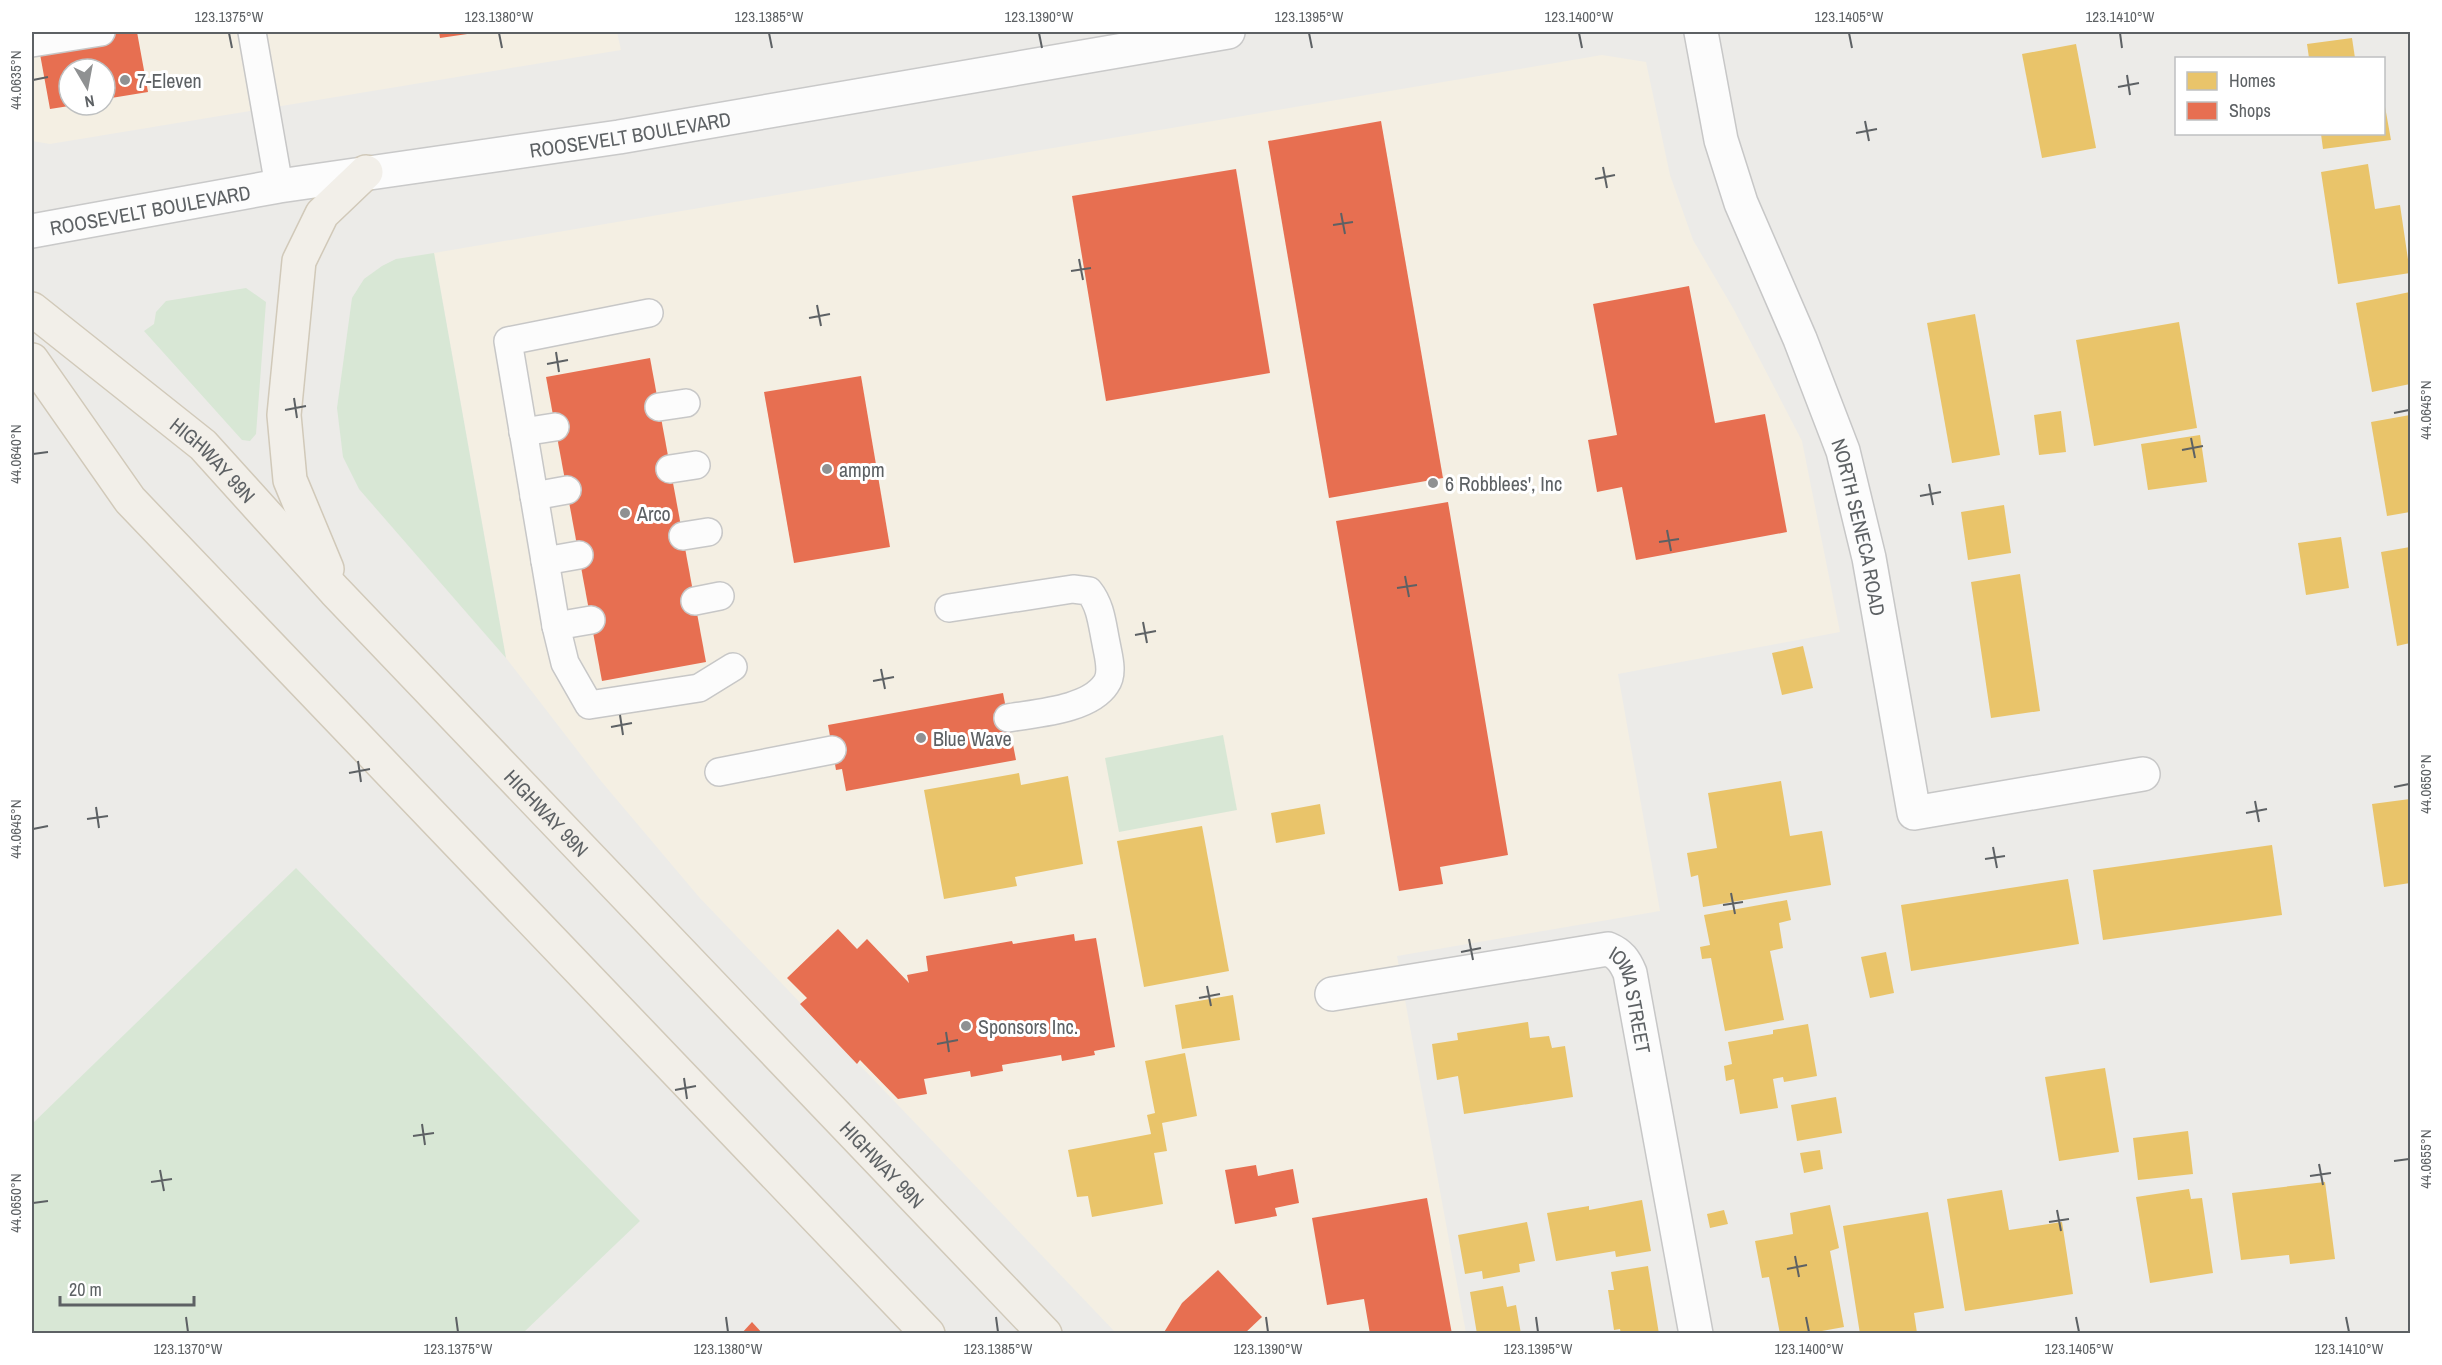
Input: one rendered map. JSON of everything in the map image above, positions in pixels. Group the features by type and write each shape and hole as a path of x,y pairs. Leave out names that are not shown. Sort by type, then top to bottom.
{"main road":[{"path":"335,591 290,480 284,415 299,261 322,214 366,172"},
{"name":"HIGHWAY 99N","path":"32,309 203,445 335,591 1045,1334"},
{"path":"32,360 130,500 928,1334"}],"street":[{"name":"ROOSEVELT BOULEVARD","path":"32,231 366,172 619,137 1151,38 1228,32"},
{"name":"NORTH SENECA ROAD","path":"1701,32 1721,140 1741,203 1800,339 1843,450 1869,558 1914,813 2143,774"},
{"name":"IOWA STREET","path":"1332,994 1608,949 1625,961 1630,973 1696,1334"}],"lane":[{"path":"32,43 101,32"},
{"path":"252,32 279,186"},
{"path":"649,313 508,341 556,626 565,663 589,705 699,688 733,667"},
{"path":"659,407 686,403"},
{"path":"523,432 555,427"},
{"path":"534,496 567,490"},
{"path":"545,561 579,555"},
{"path":"949,608 1073,589 1089,591 1098,602 1110,667 1108,683 1093,697 1067,707 1008,718"},
{"path":"556,626 591,620"},
{"path":"719,771 832,750"}],"shaded area":[{"path":"32,32 617,32 621,50 50,144 32,141"},
{"path":"1602,55 1646,62 1670,175 1693,240 1733,308 1802,441 1840,632 1618,674 1660,911 1397,956 1466,1333 1116,1333 699,897 601,781 506,658 434,253"}],"green space":[{"path":"434,253 506,658 359,489 343,457 337,408 352,298 364,279 382,266 396,259"},
{"path":"246,288 266,302 256,434 250,441 242,440 144,331 154,324 156,312 166,301"},
{"path":"1223,735 1237,810 1119,832 1105,758"},
{"path":"296,868 640,1221 523,1333 32,1333 32,1124"}],"building: Homes":[{"path":"2352,38 2355,57 2309,57 2307,44"},
{"path":"2076,44 2096,148 2042,158 2022,54"},
{"path":"2385,107 2391,140 2323,149 2321,135 2385,135"},
{"path":"2368,164 2375,209 2400,205 2410,273 2338,284 2321,172"},
{"path":"2410,292 2410,384 2372,392 2356,303"},
{"path":"1975,314 2000,455 1952,463 1927,323"},
{"path":"2179,322 2197,428 2094,446 2076,340"},
{"path":"2061,411 2066,452 2039,455 2034,415"},
{"path":"2410,415 2410,512 2387,516 2371,422"},
{"path":"2200,435 2207,482 2148,490 2141,444"},
{"path":"2004,505 2011,553 1968,560 1961,512"},
{"path":"2341,537 2349,588 2306,595 2298,543"},
{"path":"2410,547 2410,643 2397,646 2381,552"},
{"path":"2020,574 2040,711 1991,718 1971,582"},
{"path":"1803,646 1813,688 1782,695 1772,653"},
{"path":"1019,773 1021,785 1068,776 1083,864 1015,877 1017,886 944,899 924,790"},
{"path":"1781,781 1790,836 1822,831 1831,885 1703,907 1698,875 1691,877 1687,853 1717,848 1708,793"},
{"path":"2410,799 2410,883 2384,887 2372,804"},
{"path":"1320,804 1325,834 1276,843 1271,813"},
{"path":"1202,826 1229,971 1144,987 1117,841"},
{"path":"2272,845 2282,915 2103,940 2093,870"},
{"path":"2068,879 2079,944 1911,971 1901,905"},
{"path":"1787,900 1791,920 1779,923 1783,948 1770,951 1784,1020 1725,1031 1711,958 1702,959 1700,947 1710,945 1704,915"},
{"path":"1886,952 1894,993 1870,998 1861,957"},
{"path":"1233,995 1240,1040 1182,1049 1175,1005"},
{"path":"1528,1022 1530,1038 1549,1036 1552,1048 1565,1046 1573,1097 1464,1114 1458,1076 1437,1080 1432,1044 1458,1040 1457,1033"},
{"path":"1808,1024 1817,1076 1784,1082 1783,1077 1773,1079 1778,1108 1740,1114 1734,1079 1726,1081 1724,1066 1732,1064 1728,1042 1773,1034 1773,1030"},
{"path":"1185,1053 1197,1116 1162,1123 1167,1151 1154,1153 1163,1204 1092,1217 1088,1196 1077,1197 1068,1150 1151,1134 1147,1115 1155,1113 1145,1061"},
{"path":"2105,1068 2119,1152 2059,1161 2045,1077"},
{"path":"1836,1097 1842,1133 1797,1141 1791,1105"},
{"path":"2188,1131 2193,1174 2138,1180 2133,1138"},
{"path":"1820,1150 1823,1169 1804,1173 1800,1153"},
{"path":"2325,1182 2335,1259 2290,1264 2289,1255 2241,1260 2232,1193"},
{"path":"2189,1189 2191,1199 2202,1198 2213,1273 2150,1283 2136,1197"},
{"path":"2002,1190 2009,1230 2062,1222 2073,1294 1965,1311 1947,1199"},
{"path":"1642,1200 1651,1251 1616,1257 1615,1251 1556,1261 1547,1213 1589,1206 1589,1210"},
{"path":"1830,1205 1839,1248 1830,1251 1844,1327 1822,1331 1823,1334 1780,1334 1769,1277 1762,1278 1755,1241 1793,1234 1790,1213"},
{"path":"1724,1210 1728,1224 1710,1228 1707,1214"},
{"path":"1928,1212 1944,1308 1914,1313 1917,1333 1860,1334 1843,1226"},
{"path":"1527,1222 1535,1261 1519,1264 1520,1272 1483,1279 1482,1271 1465,1274 1458,1235"},
{"path":"1648,1266 1659,1334 1621,1334 1620,1329 1614,1330 1608,1290 1614,1290 1611,1272"},
{"path":"1503,1286 1507,1307 1516,1305 1521,1334 1477,1334 1470,1292"}],"building: Shops":[{"name":"7-Eleven","path":"36,32 137,32 148,92 117,97 117,57 57,57 57,108 50,109"},
{"path":"439,32 474,32 474,33 440,38"},
{"path":"1381,121 1443,478 1329,498 1268,141"},
{"path":"1236,169 1270,373 1106,401 1072,196"},
{"path":"1689,286 1715,423 1765,414 1787,532 1636,560 1622,487 1597,492 1588,440 1617,435 1593,304"},
{"name":"Arco","path":"650,358 706,662 602,681 546,377"},
{"name":"ampm","path":"861,376 890,547 794,563 764,392"},
{"path":"1448,502 1508,855 1440,867 1443,884 1399,891 1336,521"},
{"name":"Blue Wave","path":"1003,693 1016,760 846,791 842,769 836,770 828,725"},
{"name":"Sponsors Inc.","path":"838,929 857,949 867,939 909,983 907,975 928,971 926,956 1012,941 1013,944 1074,934 1075,941 1096,938 1115,1047 1094,1051 1095,1055 1062,1061 1061,1055 1002,1065 1003,1071 971,1077 970,1071 924,1079 927,1094 898,1099 860,1060 857,1064 800,1004 807,998 787,978"},
{"path":"1256,1165 1258,1176 1293,1169 1299,1203 1275,1208 1277,1216 1235,1224 1225,1170"},
{"path":"1427,1198 1452,1334 1370,1334 1364,1299 1327,1305 1312,1218"},
{"path":"1218,1270 1262,1317 1244,1334 1163,1334 1182,1303"},
{"path":"752,1322 763,1334 741,1334"}],"place":[{"name":"7-Eleven","path":"125,80"},
{"name":"ampm","path":"827,469"},
{"name":"6 Robblees', Inc","path":"1433,483"},
{"name":"Arco","path":"625,513"},
{"name":"Blue Wave","path":"921,738"},
{"name":"Sponsors Inc.","path":"966,1026"}]}
